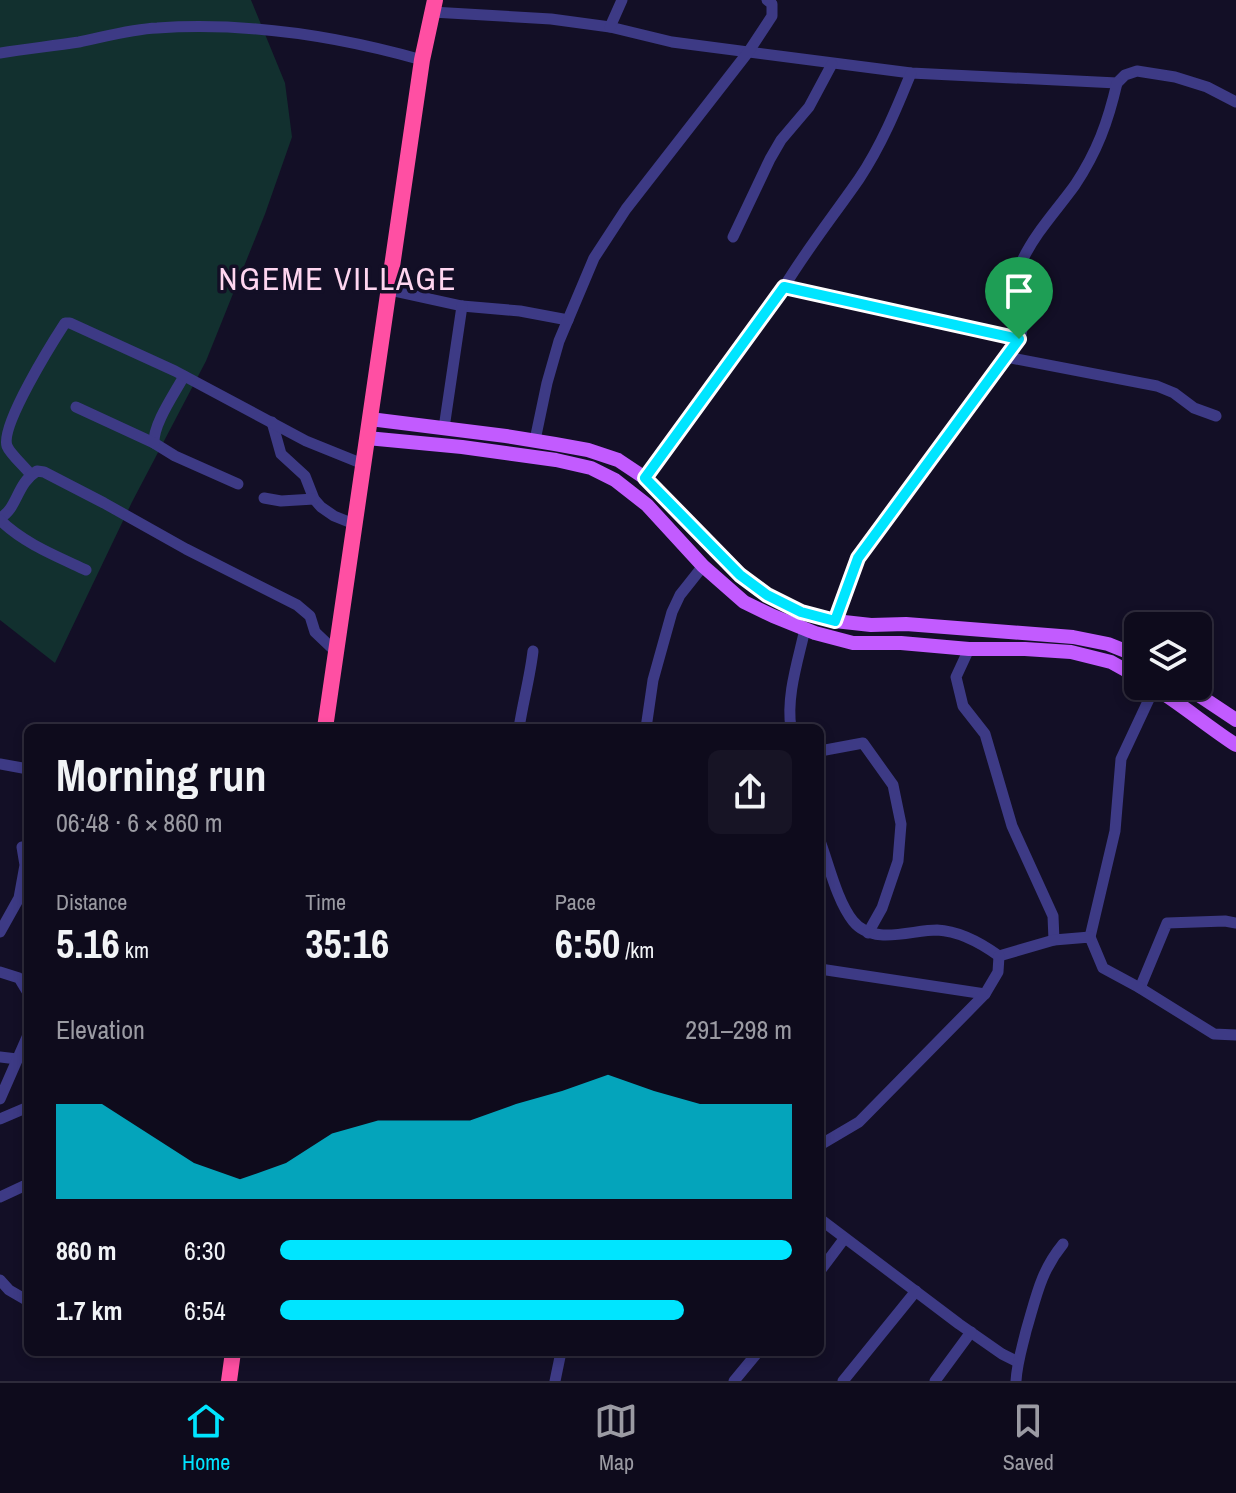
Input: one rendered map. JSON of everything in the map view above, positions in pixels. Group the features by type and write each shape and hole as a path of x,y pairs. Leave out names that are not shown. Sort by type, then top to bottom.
{"highway":[{"path":"326,724 422,60 433,6"},
{"path":"229,1381 232,1356"}],"main road":[{"path":"370,419 535,440 588,450 618,460 645,478 740,575 767,595 801,612 835,621 871,625 1073,637 1124,650"},
{"path":"367,438 487,450 591,468 615,480 647,505 703,566 744,602 805,629 853,643 1071,652 1111,662 1124,669"},
{"path":"1174,700 1236,745"},
{"path":"1206,700 1236,720"}],"street":[{"path":"610,27 622,0"},
{"path":"535,440 559,341 594,258 626,209 749,51 772,16 772,4 767,0"},
{"path":"433,6 610,27 672,42 911,73 1117,83"},
{"path":"0,53 153,28 213,25 380,48 422,60"},
{"path":"733,237 770,159 781,140 809,107 832,64"},
{"path":"835,621 858,558 1022,334 1015,280 1034,241 1096,150 1108,121 1117,83 1125,75 1137,71 1175,77 1196,83 1236,102"},
{"path":"645,478 860,178 892,120 911,73"},
{"path":"784,287 1019,339"},
{"path":"389,290 462,306 520,311 568,320"},
{"path":"444,428 462,306"},
{"path":"31,475 7,445 6,432 17,406 65,323 101,336 306,441 363,464"},
{"path":"1006,357 1157,386 1174,393 1194,408 1216,416"},
{"path":"154,443 159,422 184,376"},
{"path":"76,407 238,484"},
{"path":"272,422 281,454 305,476 314,499 334,516 354,524"},
{"path":"86,570 11,531 0,519 7,514 22,484 37,471 297,605 310,616 315,632 335,651"},
{"path":"264,498 281,501 314,499"},
{"path":"647,724 653,680 672,612 680,595 703,566"},
{"path":"790,724 794,678 805,629"},
{"path":"969,649 956,677 963,706 985,734 1012,826 1053,916 1054,940"},
{"path":"520,724 533,651"},
{"path":"1149,700 1121,759 1115,831 1090,937 1103,968 1214,1034 1236,1035"},
{"path":"824,750 863,743 893,785 901,824 898,861 882,908 868,933"},
{"path":"0,764 24,768"},
{"path":"22,847 24,859"},
{"path":"824,852 843,904 854,923 868,933 889,935 938,930 963,935 999,956"},
{"path":"0,932 19,898 24,870"},
{"path":"1140,988 1167,923 1236,923"},
{"path":"999,956 1054,940 1090,937"},
{"path":"824,1143 859,1122 985,994 998,972 999,956"},
{"path":"824,970 985,994"},
{"path":"0,972 24,974"},
{"path":"0,1099 24,1044"},
{"path":"0,1057 17,1059"},
{"path":"0,1119 24,1109"},
{"path":"0,1197 24,1186"},
{"path":"824,1222 971,1332 1018,1362"},
{"path":"824,1266 844,1239"},
{"path":"1016,1381 1018,1362 1039,1284 1049,1261 1063,1244"},
{"path":"0,1280 24,1299"},
{"path":"843,1381 916,1291"},
{"path":"935,1381 971,1332"},
{"path":"555,1381 560,1356"},
{"path":"734,1381 755,1356"}],"green space":[{"path":"0,0 251,0 285,83 292,137 206,361 132,502 55,663 0,620"}],"district":[{"name":"NGEME VILLAGE","path":"338,278"}],"route":[{"path":"784,287 1019,339 858,558 835,621 801,612 767,595 740,575 645,478 784,287"}]}
